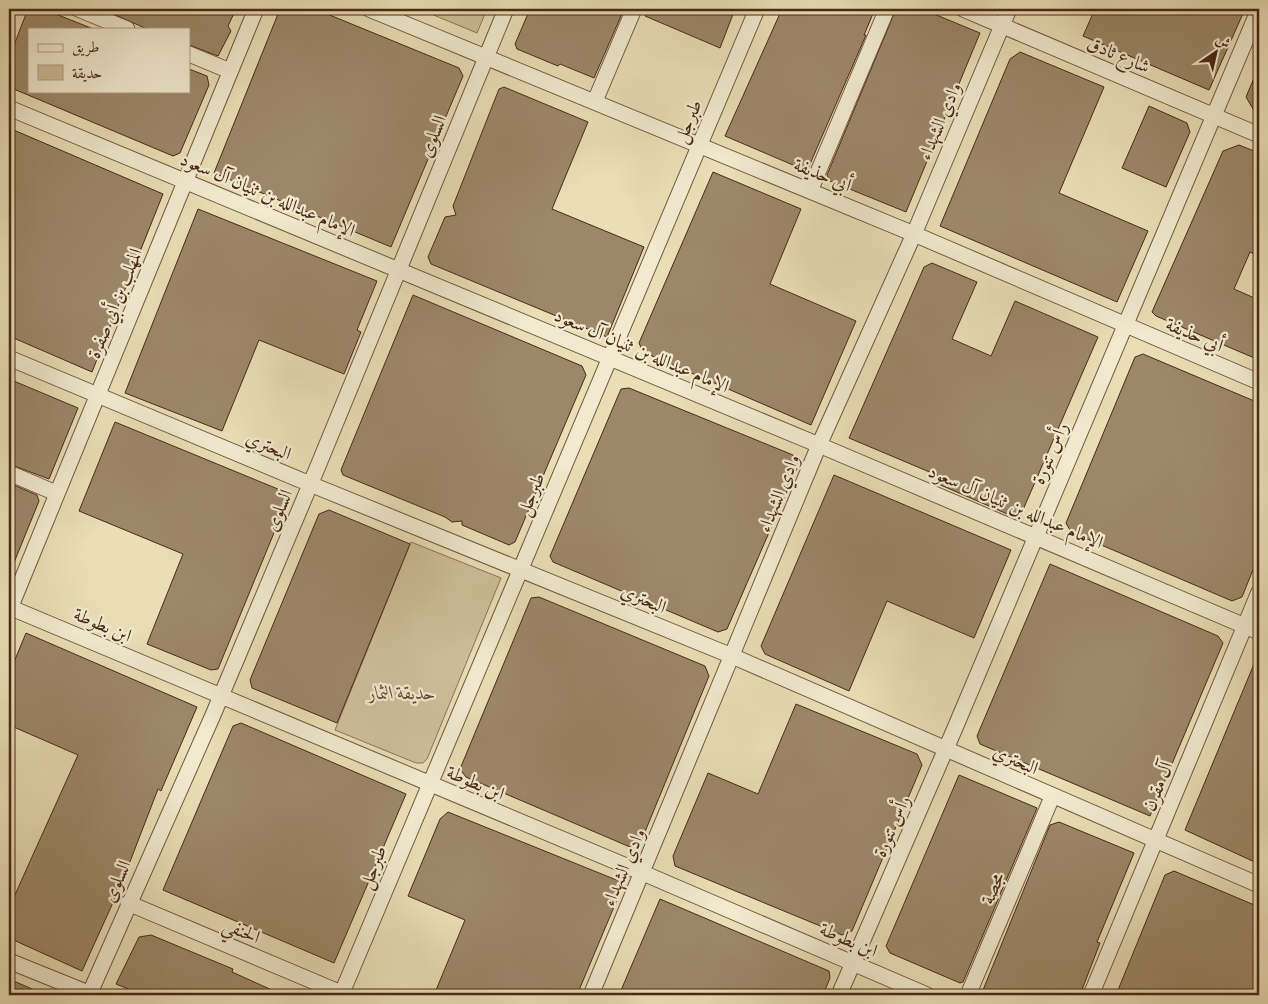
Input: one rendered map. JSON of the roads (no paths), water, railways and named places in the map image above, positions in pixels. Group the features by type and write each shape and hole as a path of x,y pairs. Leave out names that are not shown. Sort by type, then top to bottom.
{"street":[{"path":"78,9 126,28"},
{"name":"المهلب بن أبي صفرة","path":"9,608 256,9"},
{"name":"أبي حذيفة","path":"369,9 914,234 1259,382"},
{"name":"السلوى","path":"91,995 128,903 221,695 310,484 506,9"},
{"path":"595,101 634,9"},
{"name":"طبرجل","path":"341,994 757,9"},
{"path":"810,191 887,9"},
{"name":"شارع ثادق","path":"963,9 1259,134"},
{"name":"وادي الشهداء","path":"591,995 819,445 914,234 1009,9"},
{"name":"رأس تنورة","path":"839,995 946,750 1259,9"},
{"path":"190,54 230,71"},
{"name":"الإمام عبدالله بن ثنيان آل سعود","path":"9,108 819,445 1259,632"},
{"name":"البحتري","path":"9,358 310,484 732,656 1259,886"},
{"path":"9,473 56,493"},
{"name":"آل مقرن","path":"1091,995 1259,592"},
{"name":"ابن بطوطة","path":"9,608 221,695 928,995"},
{"name":"مجصة","path":"968,995 1052,797"},
{"name":"الحنفي","path":"128,903 341,994"},
{"path":"9,961 91,995"}],"park label":[{"name":"حديقة الثمار","path":"402,692"}]}
